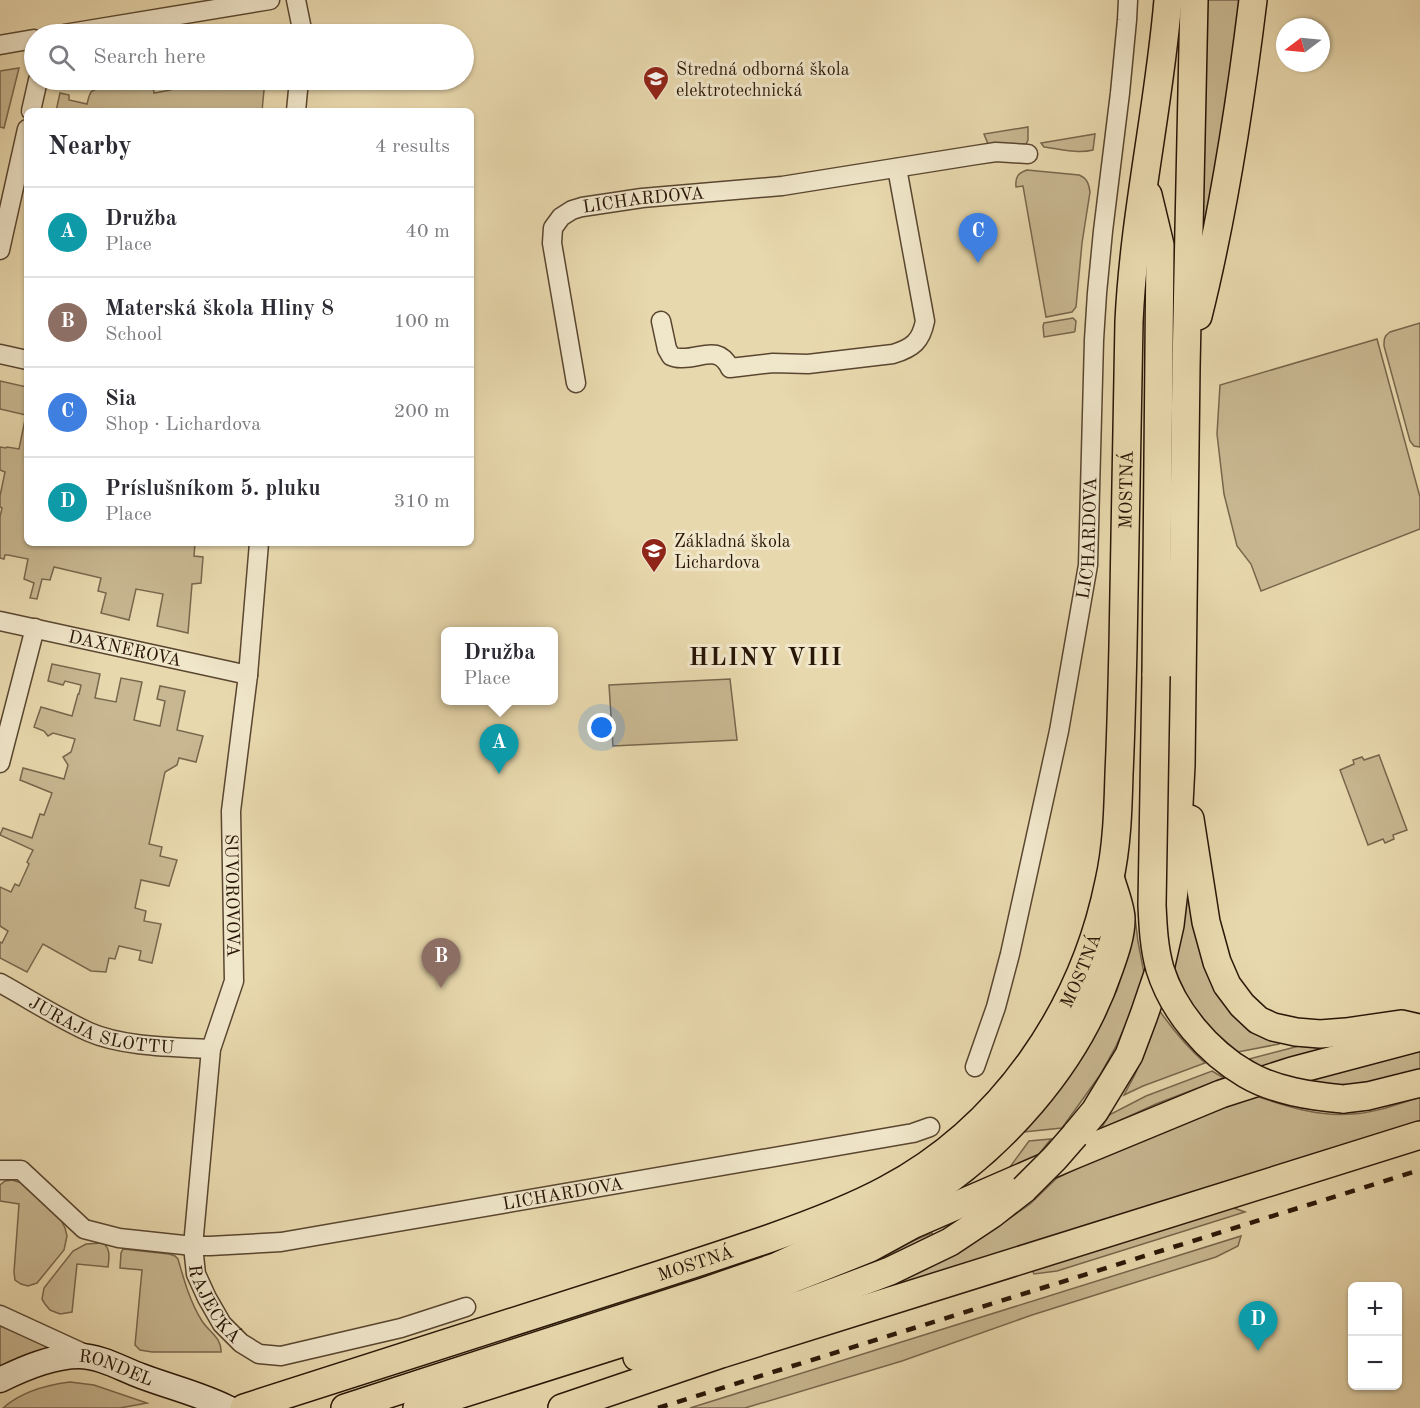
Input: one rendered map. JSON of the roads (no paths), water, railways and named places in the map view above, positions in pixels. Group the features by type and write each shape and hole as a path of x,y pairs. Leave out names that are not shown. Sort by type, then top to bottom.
{"main road":[{"name":"MOSTNÁ","path":"244,1408 696,1263 808,1225 850,1207 895,1185 949,1148 1005,1096 1048,1036 1069,1000 1100,920 1110,878 1118,818 1129,322 1135,250 1164,45 1168,0"},
{"path":"477,1408 808,1302 921,1257 950,1242 1024,1189 1055,1158 1095,1111 1129,1055 1161,965 1170,925 1175,882 1181,765 1194,0"},
{"path":"1186,367 1209,274 1241,92 1253,0"},
{"path":"1144,179 1160,245 1152,905 1154,939 1160,970 1183,1016 1220,1056 1247,1075 1275,1087 1317,1097 1368,1096 1420,1083"},
{"path":"1181,765 1206,922 1217,962 1227,986 1242,1005 1258,1020 1273,1027 1296,1032 1320,1034 1401,1024 1420,1029"},
{"path":"780,1265 915,1202 958,1173 1023,1113 1053,1076 1083,1031 1104,984 1116,949 1121,918 1110,878"},
{"path":"417,1408 654,1333 870,1248 914,1224 1221,1094 1292,1071 1420,1037"},
{"path":"562,1408 721,1354 1420,1135"},
{"path":"345,1408 780,1265 914,1224"},
{"path":"632,1385 716,1332 811,1326"}],"street":[{"path":"125,24 270,0"},
{"path":"296,0 301,24"},
{"name":"LICHARDOVA","path":"975,1068 996,1007 1010,954 1059,731 1088,565 1096,293 1120,93 1128,0"},
{"path":"0,45 24,41"},
{"path":"32,108 36,90"},
{"path":"296,108 298,90"},
{"path":"0,250 24,142"},
{"name":"LICHARDOVA","path":"576,383 552,243 553,228 561,217 572,210 642,198 782,186 996,152 1028,154"},
{"path":"662,321 667,349 671,356 680,358 719,355 726,360 730,368 772,363 808,364 893,354 907,350 917,342 923,332 925,321 897,168"},
{"path":"0,354 24,359"},
{"name":"SUVOROVOVA","path":"193,1246 212,1049 234,981 231,811 248,675 259,546"},
{"name":"DAXNEROVA","path":"0,621 248,675"},
{"path":"0,763 36,628"},
{"name":"JURAJA SLOTTU","path":"0,983 90,1032 119,1041 212,1049"},
{"name":"LICHARDOVA","path":"193,1246 281,1242 913,1133 930,1127"},
{"name":"RAJECKÁ","path":"0,1170 21,1170 84,1229 119,1238 193,1246 196,1274 222,1324 241,1343 259,1354 281,1356 400,1328 466,1307"},
{"path":"0,1314 89,1357"},
{"name":"RONDEL","path":"0,1380 42,1362 64,1357 89,1357 207,1398 228,1408"}],"railway":[{"path":"658,1408 1420,1170"}],"place":[{"name":"Stredná odborná škola elektrotechnická","path":"656,102"},
{"name":"Sia","path":"978,263"},
{"name":"Základná škola Lichardova","path":"654,574"},
{"name":"Družba","path":"499,774"},
{"name":"Materská škola Hliny 8","path":"441,988"},
{"name":"Príslušníkom 5. pluku","path":"1258,1351"}],"district":[{"name":"HLINY VIII","path":"766,657"}]}
